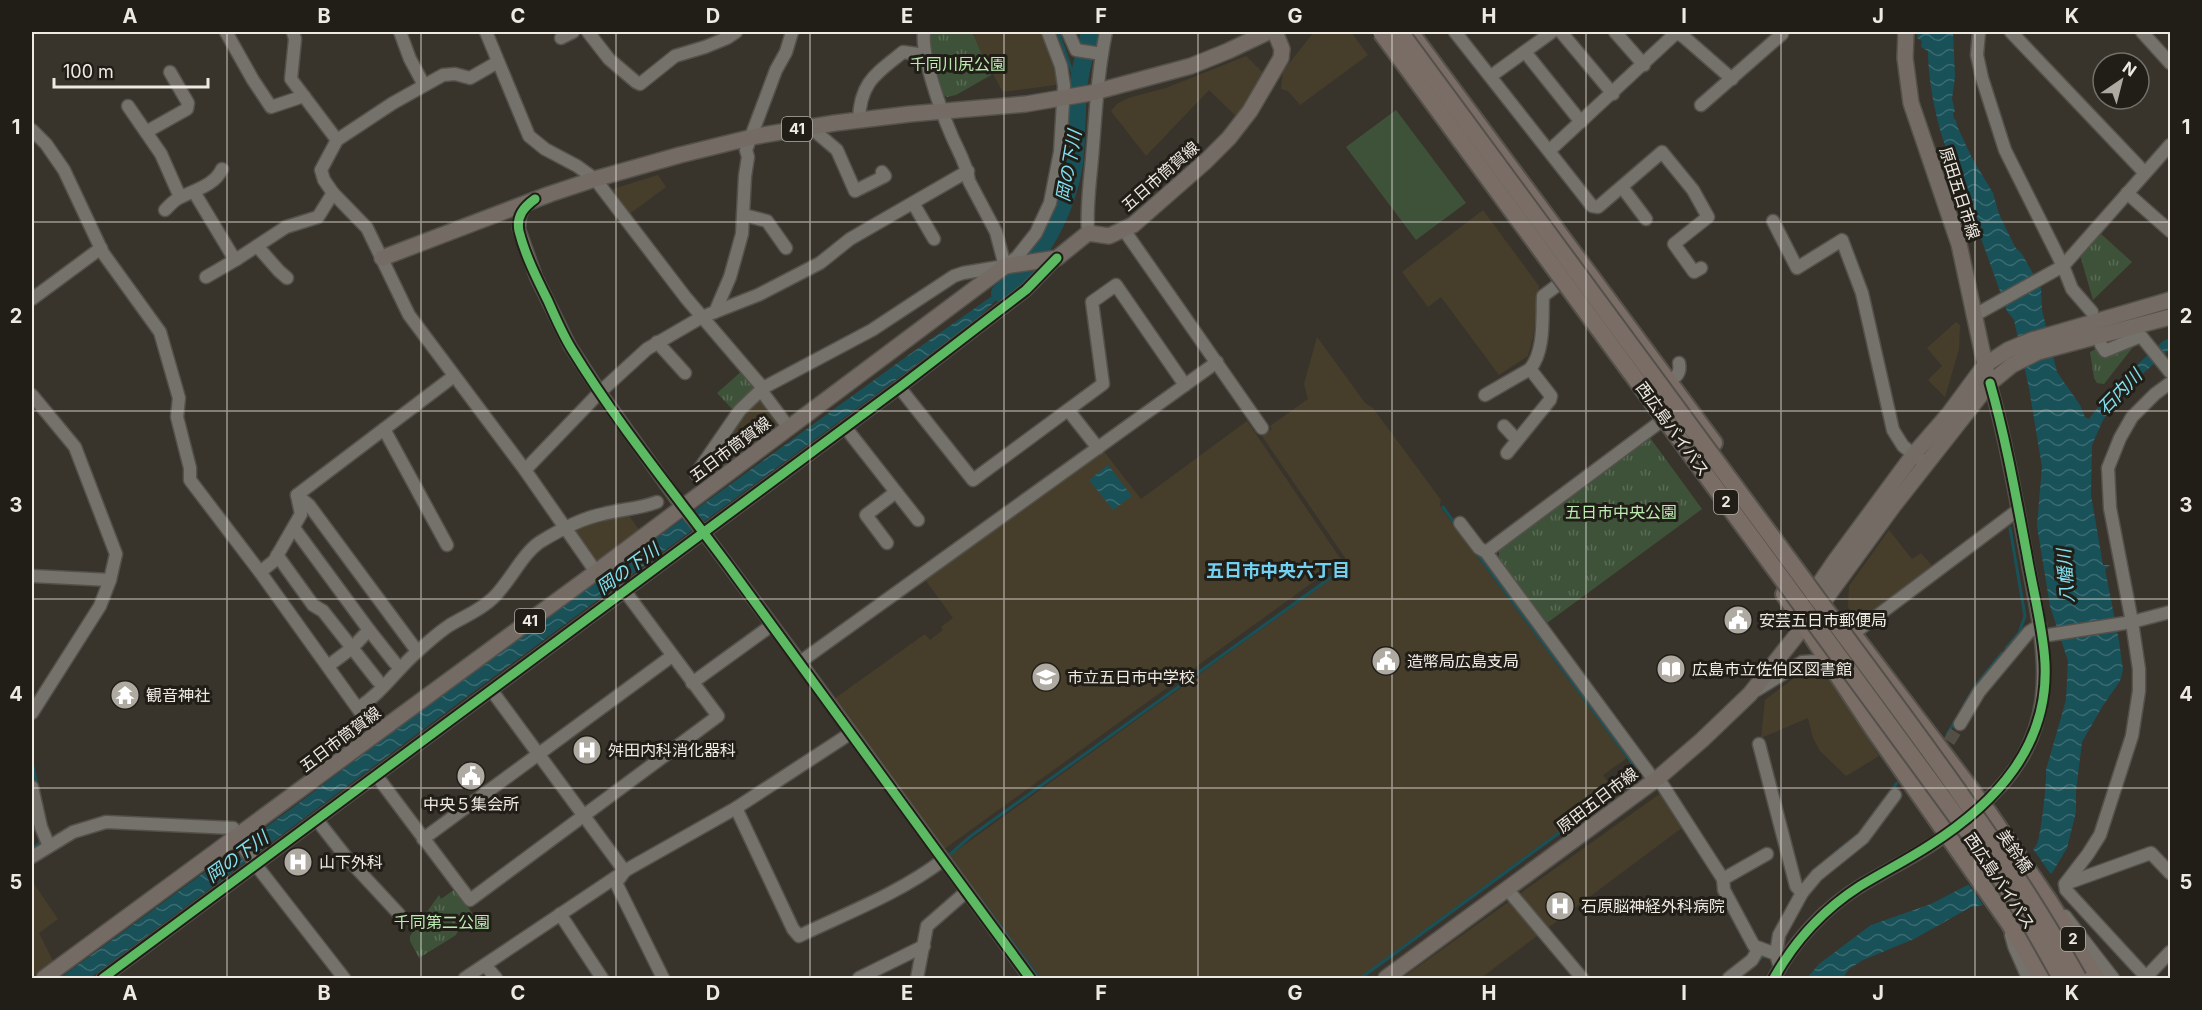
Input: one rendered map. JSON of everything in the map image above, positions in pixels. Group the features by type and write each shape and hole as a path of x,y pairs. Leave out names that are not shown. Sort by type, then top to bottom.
{"highway":[{"name":"西広島バイパス","path":"1373,32 1731,518 1948,837"},
{"name":"西広島バイパス","path":"1381,32 1984,854 2030,923 2061,978"},
{"name":"西広島バイパス","path":"1400,32 1852,646 2002,854 2043,916 2078,978"},
{"name":"西広島バイパス","path":"1410,32 1853,634 1986,808"},
{"name":"美鈴橋","path":"1986,808 2046,896"},
{"name":"2","path":"1948,837 2007,920 2042,978"},
{"name":"2","path":"2046,896 2096,978"}],"main road":[{"name":"41","path":"382,258 535,199 680,155 810,127 1065,98 1094,92 1191,66 1268,32"},
{"name":"五日市筒賀線","path":"1088,233 1109,236 1124,230 1141,219 1218,150 1240,124 1281,58 1282,49 1275,32"},
{"name":"原田五日市線","path":"1906,32 1906,77 1911,103 1959,244 1979,314 1985,365 1990,382"},
{"path":"1053,259 1088,233"},
{"name":"五日市筒賀線","path":"44,978 238,839 376,734 685,509 789,428 1011,265 1053,259"},
{"name":"原田五日市線","path":"1822,592 1927,465 1990,382 2008,368 2038,352 2083,332 2170,300"},
{"name":"原田五日市線","path":"1386,978 1656,779 1702,741 1750,694 1804,624 1822,592 1914,454 1950,412 1985,365 2032,340 2166,319"}],"street":[{"path":"226,32 271,107 304,96"},
{"path":"303,32 294,37 291,79 337,140"},
{"path":"400,32 424,85"},
{"path":"486,32 529,136 545,149 577,165 595,179 702,317 763,388 763,393 789,428"},
{"path":"561,38 573,32"},
{"path":"588,32 609,59 640,84 675,56 705,47 736,32"},
{"path":"715,312 730,277 742,234 748,157 746,150 792,32"},
{"path":"924,32 925,55 943,111 968,171 969,181 1011,265"},
{"path":"696,474 740,410 763,388 872,330 954,276 1011,265 1036,233 1050,203 1060,152 1065,98 1064,79 1048,32"},
{"path":"1068,32 1076,50 1099,54"},
{"path":"1088,233 1087,197 1093,147 1094,92 1099,54 1106,32"},
{"path":"1455,32 1592,206 1598,207 1662,152 1693,190 1708,217 1674,244 1694,272 1701,268"},
{"path":"1491,76 1552,32"},
{"path":"1561,32 1613,94"},
{"path":"1616,32 1644,65"},
{"path":"1549,151 1644,65 1676,32 1684,36 1732,79"},
{"path":"1979,32 1977,55 1982,78 1995,125 2005,150 2058,269 2092,312"},
{"path":"2011,32 2145,173"},
{"path":"2142,32 2170,63"},
{"path":"1701,105 1782,34"},
{"path":"859,120 860,99 872,78 903,52 925,55"},
{"path":"1525,52 1581,122"},
{"path":"498,62 470,78 449,73 393,103 337,140 321,170 324,180 333,193 367,228 409,315 525,470 596,572"},
{"path":"146,132 186,109 188,103 170,72"},
{"path":"128,106 161,154 180,197"},
{"path":"810,127 837,150 855,191 885,176 882,172"},
{"path":"32,130 46,144 64,170 101,248 160,332 179,398 178,428 190,468 190,480 260,572 376,734"},
{"path":"1979,314 2058,269 2170,145"},
{"path":"165,210 180,197 194,192 220,175 222,170"},
{"path":"525,470 600,392 641,353 657,342 702,317 758,295 820,263 850,239 968,171"},
{"path":"1622,187 1646,219"},
{"path":"194,192 232,255 237,259"},
{"path":"206,277 286,227 318,217 333,193"},
{"path":"2127,193 2170,231"},
{"path":"535,199 524,207 520,216 519,229 536,277 570,346 600,392 685,509 800,662 1030,978"},
{"path":"913,203 934,239"},
{"path":"744,215 767,221 786,248"},
{"path":"1773,221 1797,268 1842,240 1862,293 1893,430 1903,446 1927,465"},
{"path":"1124,230 1262,428"},
{"path":"257,246 287,278"},
{"path":"32,299 101,248"},
{"path":"108,977 255,864 492,691 702,530 845,427 1026,290 1053,259"},
{"path":"1485,395 1530,369 1536,362 1540,344 1543,296 1559,284"},
{"path":"898,387 973,480 1104,384 1092,302 1116,285 1185,385"},
{"path":"2101,345 2105,351 2141,336 2170,372"},
{"path":"657,342 685,373"},
{"path":"800,662 1217,362"},
{"path":"1669,382 1679,375 1679,363"},
{"path":"1507,453 1551,396 1530,369"},
{"path":"297,495 454,376"},
{"path":"1777,973 1802,937 1836,903 1860,886 1948,837 1986,808 2005,784 2031,740 2044,690 2044,632 2002,427 1990,382"},
{"path":"2170,383 2155,394 2132,417 2120,438 2108,468 2110,508 2139,669 2139,691 2132,736 2100,836 2065,884 2066,890 2148,976 2170,952"},
{"path":"32,395 75,447 116,554 110,580 100,606 32,713"},
{"path":"1068,410 1098,448"},
{"path":"1486,552 1660,423"},
{"path":"1504,426 1517,440"},
{"path":"845,427 918,520"},
{"path":"384,429 447,545"},
{"path":"887,543 866,515 896,492"},
{"path":"260,572 274,561 301,514 297,495"},
{"path":"297,495 309,505 417,651"},
{"path":"358,708 369,701 417,651 445,629 493,598 510,580 531,549 539,543 601,514 639,509 657,502"},
{"path":"1853,634 2018,510"},
{"path":"1460,523 1479,548 1486,552 1656,779 1723,879 1724,890 1754,946 1776,954"},
{"path":"294,528 395,663"},
{"path":"277,555 313,605 323,611 378,681"},
{"path":"32,576 110,580"},
{"path":"376,775 470,900 718,716 624,591"},
{"path":"1960,724 1979,692 2030,632 2129,622 2170,612"},
{"path":"692,683 772,625"},
{"path":"328,666 352,648 369,630"},
{"path":"423,839 672,656"},
{"path":"1750,694 1802,662 1816,661 1834,667"},
{"path":"492,691 624,872"},
{"path":"465,978 624,872 736,808 851,734"},
{"path":"1759,744 1796,886 1802,893"},
{"path":"32,787 47,841"},
{"path":"1777,973 1776,954 1779,935 1802,893 1817,875 1863,838 1895,795"},
{"path":"736,808 798,936 886,894 929,871 943,860"},
{"path":"317,820 346,857 399,914"},
{"path":"32,857 47,841 114,821 233,828 255,864 344,978"},
{"path":"2065,884 2151,853 2170,873"},
{"path":"1723,879 1767,854"},
{"path":"624,872 616,883 663,978"},
{"path":"1507,889 1582,978"},
{"path":"917,978 927,926 966,892"},
{"path":"2046,896 2068,919 2113,978"},
{"path":"560,914 602,978"},
{"path":"2007,920 2014,946 2028,978"},
{"path":"859,978 924,946"},
{"path":"1729,978 1752,960 1759,948"},
{"path":"485,965 496,978"}],"shaded area":[{"path":"972,32 1044,32 1054,55 1059,82 1055,85 1003,92 993,74 991,75"},
{"path":"1314,32 1351,32 1368,55 1300,105 1288,91 1281,89 1283,71"},
{"path":"1246,56 1264,74 1237,117 1209,90 1146,156 1111,111 1117,104 1128,98 1166,88"},
{"path":"658,175 666,187 628,215 612,194 613,189"},
{"path":"1483,210 1539,286 1533,337 1528,356 1499,375 1441,297 1428,307 1402,272"},
{"path":"1956,322 1960,325 1959,349 1945,397 1928,380 1942,366 1927,348"},
{"name":"造幣局広島支局","path":"1317,337 1441,500 1440,506 1627,758 1603,775 1614,791 1360,978 1039,978 949,856 1350,565 1262,436 1272,429 1270,426 1308,399 1304,384"},
{"path":"760,396 781,425 714,475 699,478 740,416"},
{"path":"1247,421 1342,561 943,850 834,699 925,634 930,640 953,618 924,578 1102,449 1141,499"},
{"path":"628,514 639,530 595,562 573,530 590,523"},
{"path":"1889,530 1912,559 1921,553 1934,568 1857,623 1848,607 1849,586"},
{"path":"1802,675 1830,680 1879,756 1846,776 1820,751 1813,738 1808,718 1761,738 1765,700 1794,678"},
{"path":"1661,793 1683,827 1481,978 1402,978"},
{"path":"32,881 58,919 39,933 53,961 32,977"}],"green space":[{"name":"千同川尻公園","path":"928,32 972,32 991,75 956,95 947,97 943,94 931,64"},
{"path":"1396,110 1466,203 1416,240 1346,147"},
{"path":"2100,233 2132,262 2093,300 2080,255"},
{"path":"2133,347 2104,384 2097,383 2094,378 2090,352 2098,348"},
{"path":"743,370 758,386 733,410 717,393"},
{"name":"五日市中央公園","path":"1648,435 1702,509 1547,623 1499,559 1499,549"},
{"name":"千同第二公園","path":"455,889 475,917 459,928 456,935 419,958 410,941 410,936 439,895 441,899"}],"water":[{"path":"1953,32 1954,119 1972,158 1993,193 1999,214 2015,247 2022,254 2041,288 2042,310 2057,372 2080,405 2085,417 2089,419 2115,385 2163,341 2170,338 2170,349 2125,390 2103,420 2092,445 2091,495 2103,565 2111,565 2105,569 2123,670 2120,681 2082,742 2076,812 2067,848 2052,873 1987,905 1971,907 1914,939 1863,960 1849,969 1843,978 1807,978 1819,964 1871,925 1931,904 2025,855 2035,847 2042,822 2046,770 2066,700 2068,661 2050,606 2037,526 2042,467 2029,388 2014,320 2007,311 1940,129 1932,96 1928,51 1921,47 1922,41 1917,38 1918,33"},
{"path":"1019,277 979,317 917,364 90,978 60,978 295,806 458,682"},
{"path":"1108,465 1132,496 1113,510 1089,480"}],"pier":[{"path":"2031,846 2052,876 1985,908 1967,882 2024,853"}],"waterway":[{"path":"1058,32 1078,88"},
{"name":"岡の下川","path":"1000,293 1039,251 1064,201 1074,164 1077,99 1081,68 1090,32"},
{"path":"1443,507 1456,525"},
{"path":"2006,648 2019,633 2025,616 2010,528"},
{"path":"1361,978 1633,779 1635,767 1476,552"},
{"path":"948,856 971,836 1348,565"},
{"path":"1964,705 1976,685 2002,653"},
{"path":"1947,734 1954,723"},
{"path":"32,762 48,833"},
{"path":"1873,815 1897,783"},
{"path":"32,849 42,840"},
{"path":"1812,872 1846,844"},
{"path":"978,896 1039,978"},
{"path":"1756,963 1763,956"}],"tunnel":[{"path":"1937,755 1947,745 1960,724"}],"cycle path":[{"path":"535,199 520,216 519,231 532,267 562,331 589,377 1030,978"},
{"path":"103,978 901,386 1026,290 1057,258"},
{"path":"1774,978 1801,939 1834,905 1860,886 1930,845 1976,811 2014,769 2028,746 2038,721 2044,693 2045,663 2042,636 2010,468 1990,383"}],"place":[{"name":"安芸五日市郵便局","path":"1738,620"},
{"name":"造幣局広島支局","path":"1386,661"},
{"name":"広島市立佐伯区図書館","path":"1671,669"},
{"name":"市立五日市中学校","path":"1046,677"},
{"name":"観音神社","path":"125,695"},
{"name":"舛田内科消化器科","path":"587,750"},
{"name":"中央５集会所","path":"471,776"},
{"name":"山下外科","path":"298,862"},
{"name":"石原脳神経外科病院","path":"1560,906"}],"district":[{"name":"五日市中央六丁目","path":"1278,571"}],"water label":[{"name":"石内川","path":"2120,392"},
{"name":"八幡川","path":"2066,576"}]}
